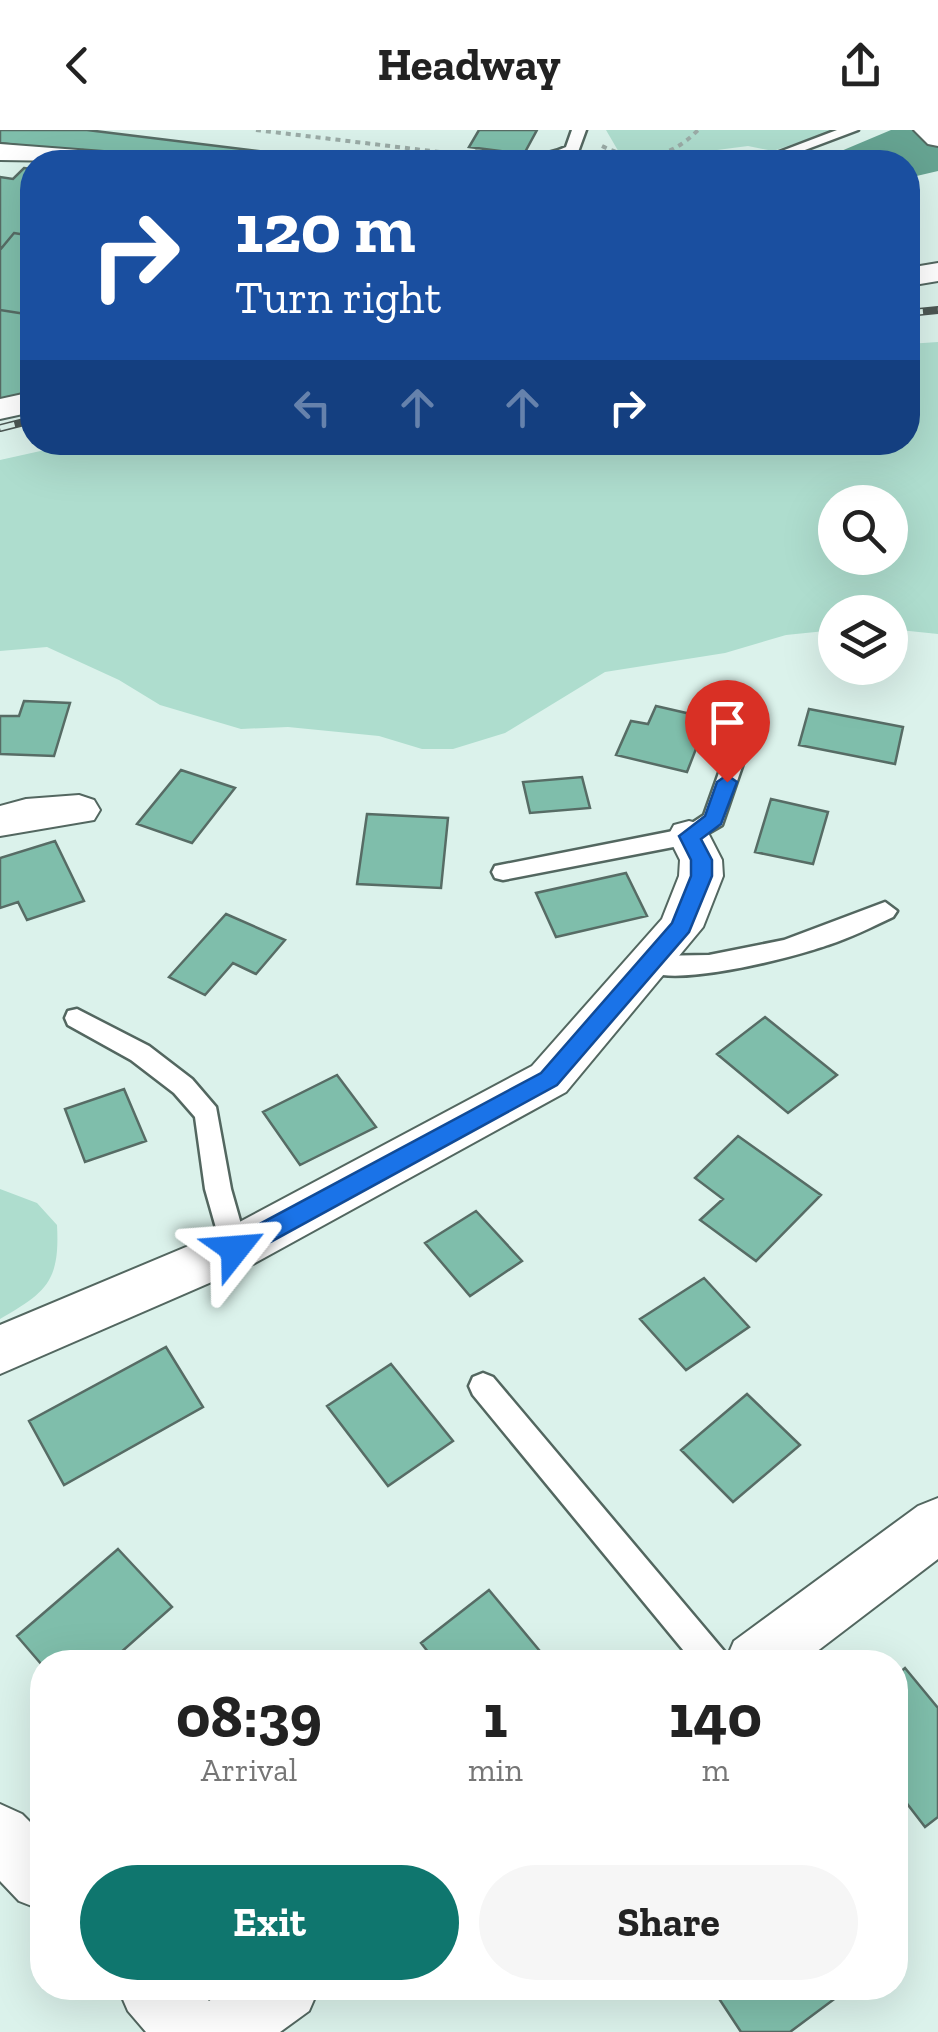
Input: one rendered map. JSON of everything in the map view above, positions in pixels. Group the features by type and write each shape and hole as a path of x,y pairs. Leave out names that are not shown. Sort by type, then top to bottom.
{"street":[{"path":"928,130 938,138"},
{"path":"0,822 26,814 79,810"},
{"path":"0,1350 235,1249 549,1079 681,927 696,895 701,860 690,836"},
{"path":"771,1650 938,1526"},
{"path":"0,1836 30,1866"},
{"path":"162,2000 192,2032"},
{"path":"221,2032 268,2000"}],"lane":[{"path":"794,150 851,130"},
{"path":"503,872 690,836 704,830 714,819 752,708"},
{"path":"651,965 680,968 820,939 885,911"},
{"path":"77,1018 140,1053 182,1086 206,1114 218,1189 235,1249"},
{"path":"483,1386 702,1650"}],"path":[{"path":"256,130 402,150"},
{"path":"676,150 698,130"},
{"path":"577,136 608,150"}],"shaded area":[{"path":"606,130 835,130 776,150 748,146 717,150 618,150"},
{"path":"891,130 938,130 938,171 920,175 920,150 844,150"},
{"path":"938,342 938,634 908,631 908,595 818,595 818,632 786,635 725,653 605,672 505,733 453,749 422,749 379,736 288,727 241,729 160,705 119,680 47,647 0,651 0,460 22,455 920,455 920,343"},
{"path":"0,1189 37,1203 57,1225 57,1244 53,1272 47,1283 29,1301 0,1319"}],"building":[{"path":"0,130 87,130 250,150 57,150 0,143"},
{"path":"479,130 537,130 526,150 469,147"},
{"path":"20,172 20,395 0,400 0,177 13,179"},
{"path":"14,233 20,234 20,313 0,310 0,250"},
{"path":"24,701 70,703 54,756 0,754 0,716 19,716"},
{"path":"656,706 708,718 687,772 616,755 631,721 648,724"},
{"path":"809,709 903,727 895,764 799,745"},
{"path":"181,770 235,788 192,843 137,824"},
{"path":"582,777 590,808 530,813 523,782"},
{"path":"771,799 828,812 813,864 755,852"},
{"path":"367,814 448,818 441,888 357,884"},
{"path":"55,841 84,901 27,920 18,902 0,908 0,858"},
{"path":"626,873 647,916 556,937 536,893"},
{"path":"226,914 285,940 256,974 233,963 205,995 169,977"},
{"path":"765,1017 837,1075 788,1113 717,1054"},
{"path":"337,1075 376,1127 300,1165 263,1112"},
{"path":"124,1089 146,1141 85,1162 65,1109"},
{"path":"738,1136 821,1195 756,1261 700,1220 723,1199 695,1178"},
{"path":"476,1211 522,1261 470,1296 425,1243"},
{"path":"704,1278 749,1327 686,1370 640,1319"},
{"path":"166,1347 203,1407 64,1485 29,1421"},
{"path":"391,1364 453,1441 388,1486 327,1406"},
{"path":"747,1394 800,1445 733,1502 681,1450"},
{"path":"118,1549 172,1607 124,1650 30,1651 17,1636"},
{"path":"489,1590 539,1650 427,1650 421,1643"},
{"path":"908,1672 938,1708 938,1817 925,1827 908,1805"},
{"path":"720,2000 833,2000 790,2032 741,2032"}],"railway":[{"path":"920,312 938,310"},
{"path":"0,428 20,423"}],"route":[{"path":"235,1249 487,1116 549,1079 681,927 701,876 701,860 690,836 704,830 714,819 727,782"}]}
